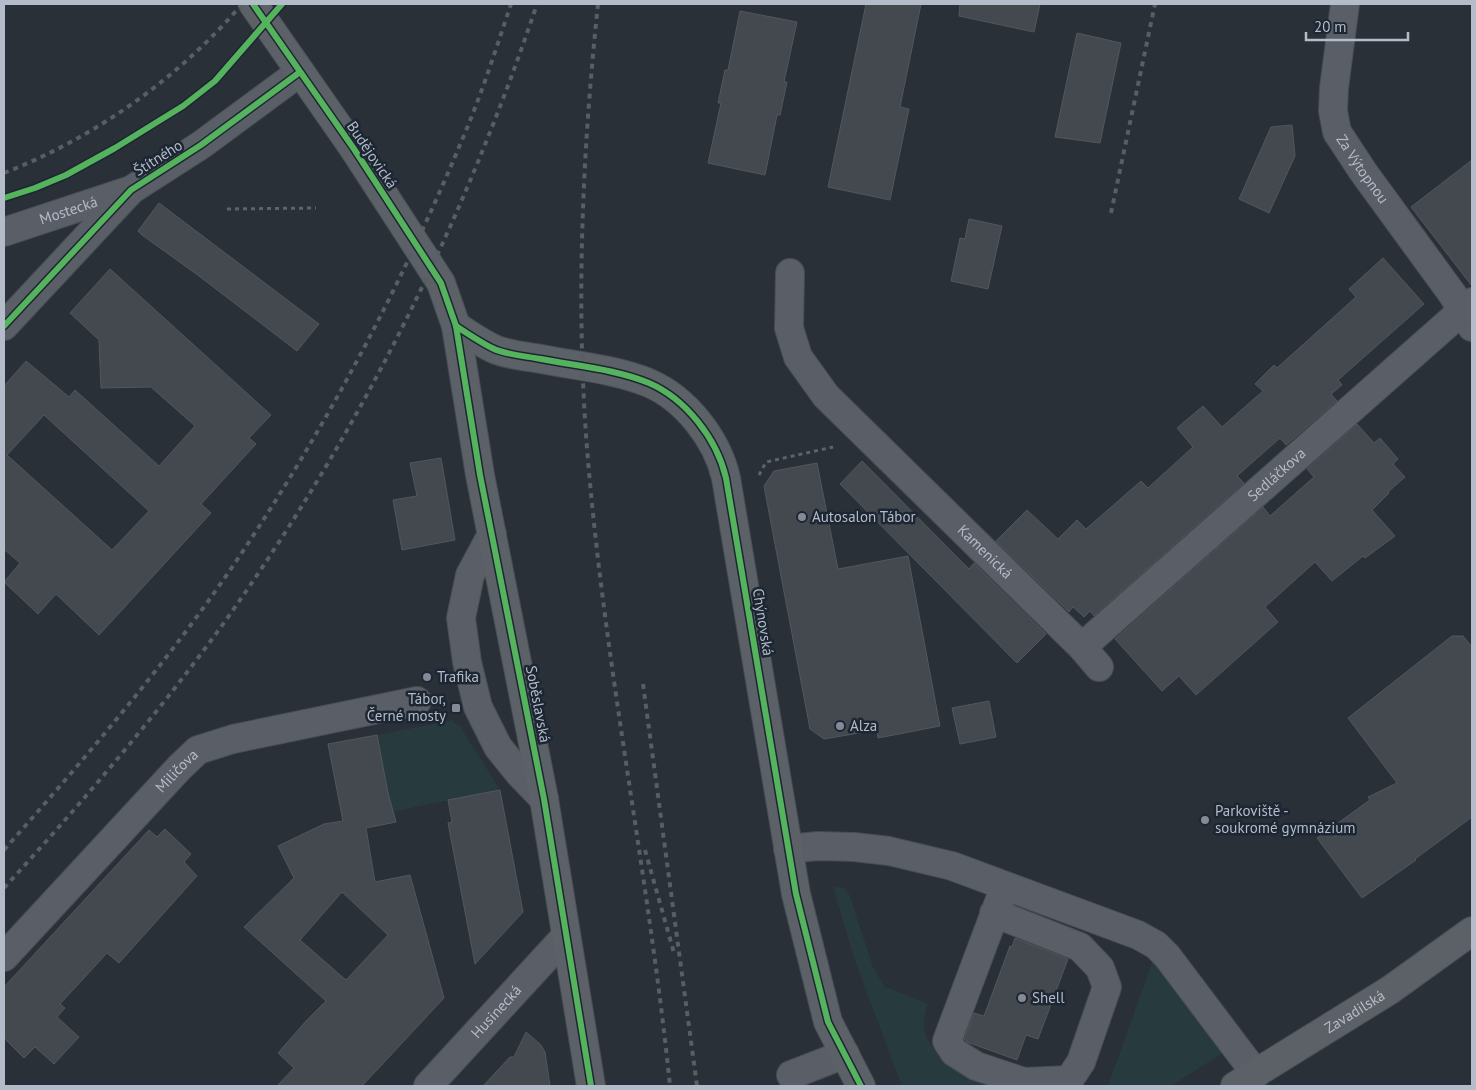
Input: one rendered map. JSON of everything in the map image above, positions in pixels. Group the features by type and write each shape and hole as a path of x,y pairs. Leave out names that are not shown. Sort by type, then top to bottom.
{"main road":[{"name":"Budějovická","path":"253,4 354,149 440,283 456,326"},
{"name":"Soběslavská","path":"456,326 480,475 544,799 565,937 591,1086"},
{"name":"Chýnovská","path":"456,326 493,348 628,376 650,384 690,413 712,440 723,464 726,478 796,894 828,1022 861,1086"},
{"name":"Zavadilská","path":"1245,1080 1390,990 1472,931"}],"street":[{"name":"Za Výtopnou","path":"1345,4 1334,88 1334,111 1337,132 1364,172 1469,314"},
{"name":"Štítného","path":"4,326 132,190 201,145 300,72"},
{"name":"Mostecká","path":"4,232 132,190"},
{"name":"Kamenická","path":"790,273 789,328 798,357 826,396 1082,647 1100,667"},
{"name":"Sedláčkova","path":"1082,647 1469,314"},
{"path":"492,534 470,575 460,618 467,662 478,707 498,747 544,799"},
{"name":"Miličova","path":"4,956 198,750 233,739 417,701"},
{"path":"788,849 839,846 889,852 952,866 1056,904 1156,945 1179,971 1245,1080"},
{"path":"994,913 1080,947 1100,968 1107,987 1081,1062 1069,1080 1024,1082 976,1066 954,1052 947,1041 994,913 1005,886"},
{"name":"Husinecká","path":"428,1086 565,937"},
{"path":"792,1075 845,1054"}],"path":[{"path":"227,209 316,208"},
{"path":"759,483 758,475 766,462 870,438"}],"green space":[{"path":"454,720 454,723 460,726 500,790 391,812 377,735"},
{"path":"833,886 844,888 849,894 873,967 885,988 928,1004 924,1022 927,1037 935,1050 947,1060 962,1068 1009,1086 902,1086 854,958"},
{"path":"1156,959 1227,1050 1171,1086 1108,1086 1152,963"}],"building":[{"path":"866,4 921,4 900,107 909,109 890,200 828,187"},
{"path":"960,4 1040,4 1034,32 959,16"},
{"path":"740,11 797,22 784,82 787,82 780,115 777,115 765,175 708,163 721,103 718,103 725,70 728,70"},
{"path":"1077,33 1121,43 1100,143 1055,137"},
{"path":"1292,125 1295,156 1269,213 1239,199 1271,127"},
{"path":"1472,160 1472,286 1411,207"},
{"path":"159,203 319,324 297,351 138,231"},
{"path":"969,219 1002,226 988,289 951,281 960,238 965,239"},
{"path":"1383,258 1424,304 1338,380 1342,385 1331,394 1337,401 1286,445 1280,438 1237,476 1244,483 1094,616 1090,611 1084,617 1073,607 1069,612 996,541 1027,510 1058,539 1077,520 1086,529 1141,481 1148,488 1193,447 1177,428 1203,406 1222,427 1263,391 1255,384 1274,365 1277,368 1356,297 1349,289"},
{"path":"110,269 271,415 249,438 256,444 201,504 211,513 99,635 56,594 38,614 4,582 20,563 4,549 4,386 26,361 69,397 75,390 159,466 195,426 151,387 101,388 99,340 70,313","holes":["44,415 149,511 112,550 7,455"]},
{"path":"1357,424 1374,443 1380,438 1398,459 1393,464 1405,477 1372,510 1395,536 1365,558 1363,556 1332,581 1315,562 1265,607 1278,622 1196,695 1179,676 1162,691 1115,639 1263,507 1270,516 1314,477 1307,469"},
{"path":"441,458 455,540 402,550 393,500 417,496 410,463"},
{"path":"862,461 969,569 974,563 1046,634 1017,663 840,484"},
{"path":"817,463 838,569 908,556 940,726 878,738 877,730 824,739 810,729 764,486 774,471"},
{"path":"1452,636 1463,636 1472,647 1472,817 1362,898 1317,838 1370,800 1368,797 1397,783 1348,718"},
{"path":"989,701 996,737 960,744 952,708"},
{"path":"377,735 388,793 396,822 366,828 375,882 410,875 444,998 362,1086 277,1086 294,1068 278,1053 326,1001 244,927 294,878 278,846 324,824 343,821 328,744","holes":["342,892 388,935 346,980 300,940"]},
{"path":"500,790 523,912 475,964 448,823 452,822 448,800"},
{"path":"165,829 191,854 184,862 197,876 119,963 107,953 60,1004 65,1008 57,1017 79,1037 54,1064 35,1047 24,1058 4,1038 4,987 149,830 157,837"},
{"name":"Shell","path":"1015,938 1068,959 1038,1039 1026,1035 1017,1060 967,1042 964,1039 974,1013 984,1016 1010,946 1012,947"},
{"path":"526,1032 541,1045 545,1052 550,1086 483,1086 510,1057 514,1057"}],"railway":[{"path":"4,173 70,142 102,124 133,103 191,57 242,4"},
{"path":"4,850 72,772 170,652 231,568 289,479 370,337 418,240 469,123 511,4"},
{"path":"4,888 60,826 193,665 268,558 316,484 360,407 401,329 439,250 475,169 537,4"},
{"path":"598,4 588,111 581,273 586,435 593,517 603,598 650,923 670,1086"},
{"path":"1111,213 1155,4"},
{"path":"643,684 697,1086"},
{"path":"645,850 674,953"}],"cycle path":[{"path":"253,4 354,149 441,283 456,326 480,475 544,799 591,1086"},
{"path":"4,198 66,175 115,148 183,106 215,81 282,4"},
{"path":"4,326 131,190 201,145 300,72"},
{"path":"456,326 488,346 503,352 609,371 649,383 663,390 687,410 698,422 715,449 722,463 726,478 796,894 828,1022 861,1086"}],"place":[{"name":"Autosalon Tábor","path":"802,517"},
{"name":"Trafika","path":"427,677"},
{"name":"Tábor, Černé mosty","path":"456,708"},
{"name":"Alza","path":"840,726"},
{"name":"Parkoviště - soukromé gymnázium","path":"1205,820"},
{"name":"Shell","path":"1022,998"}]}
